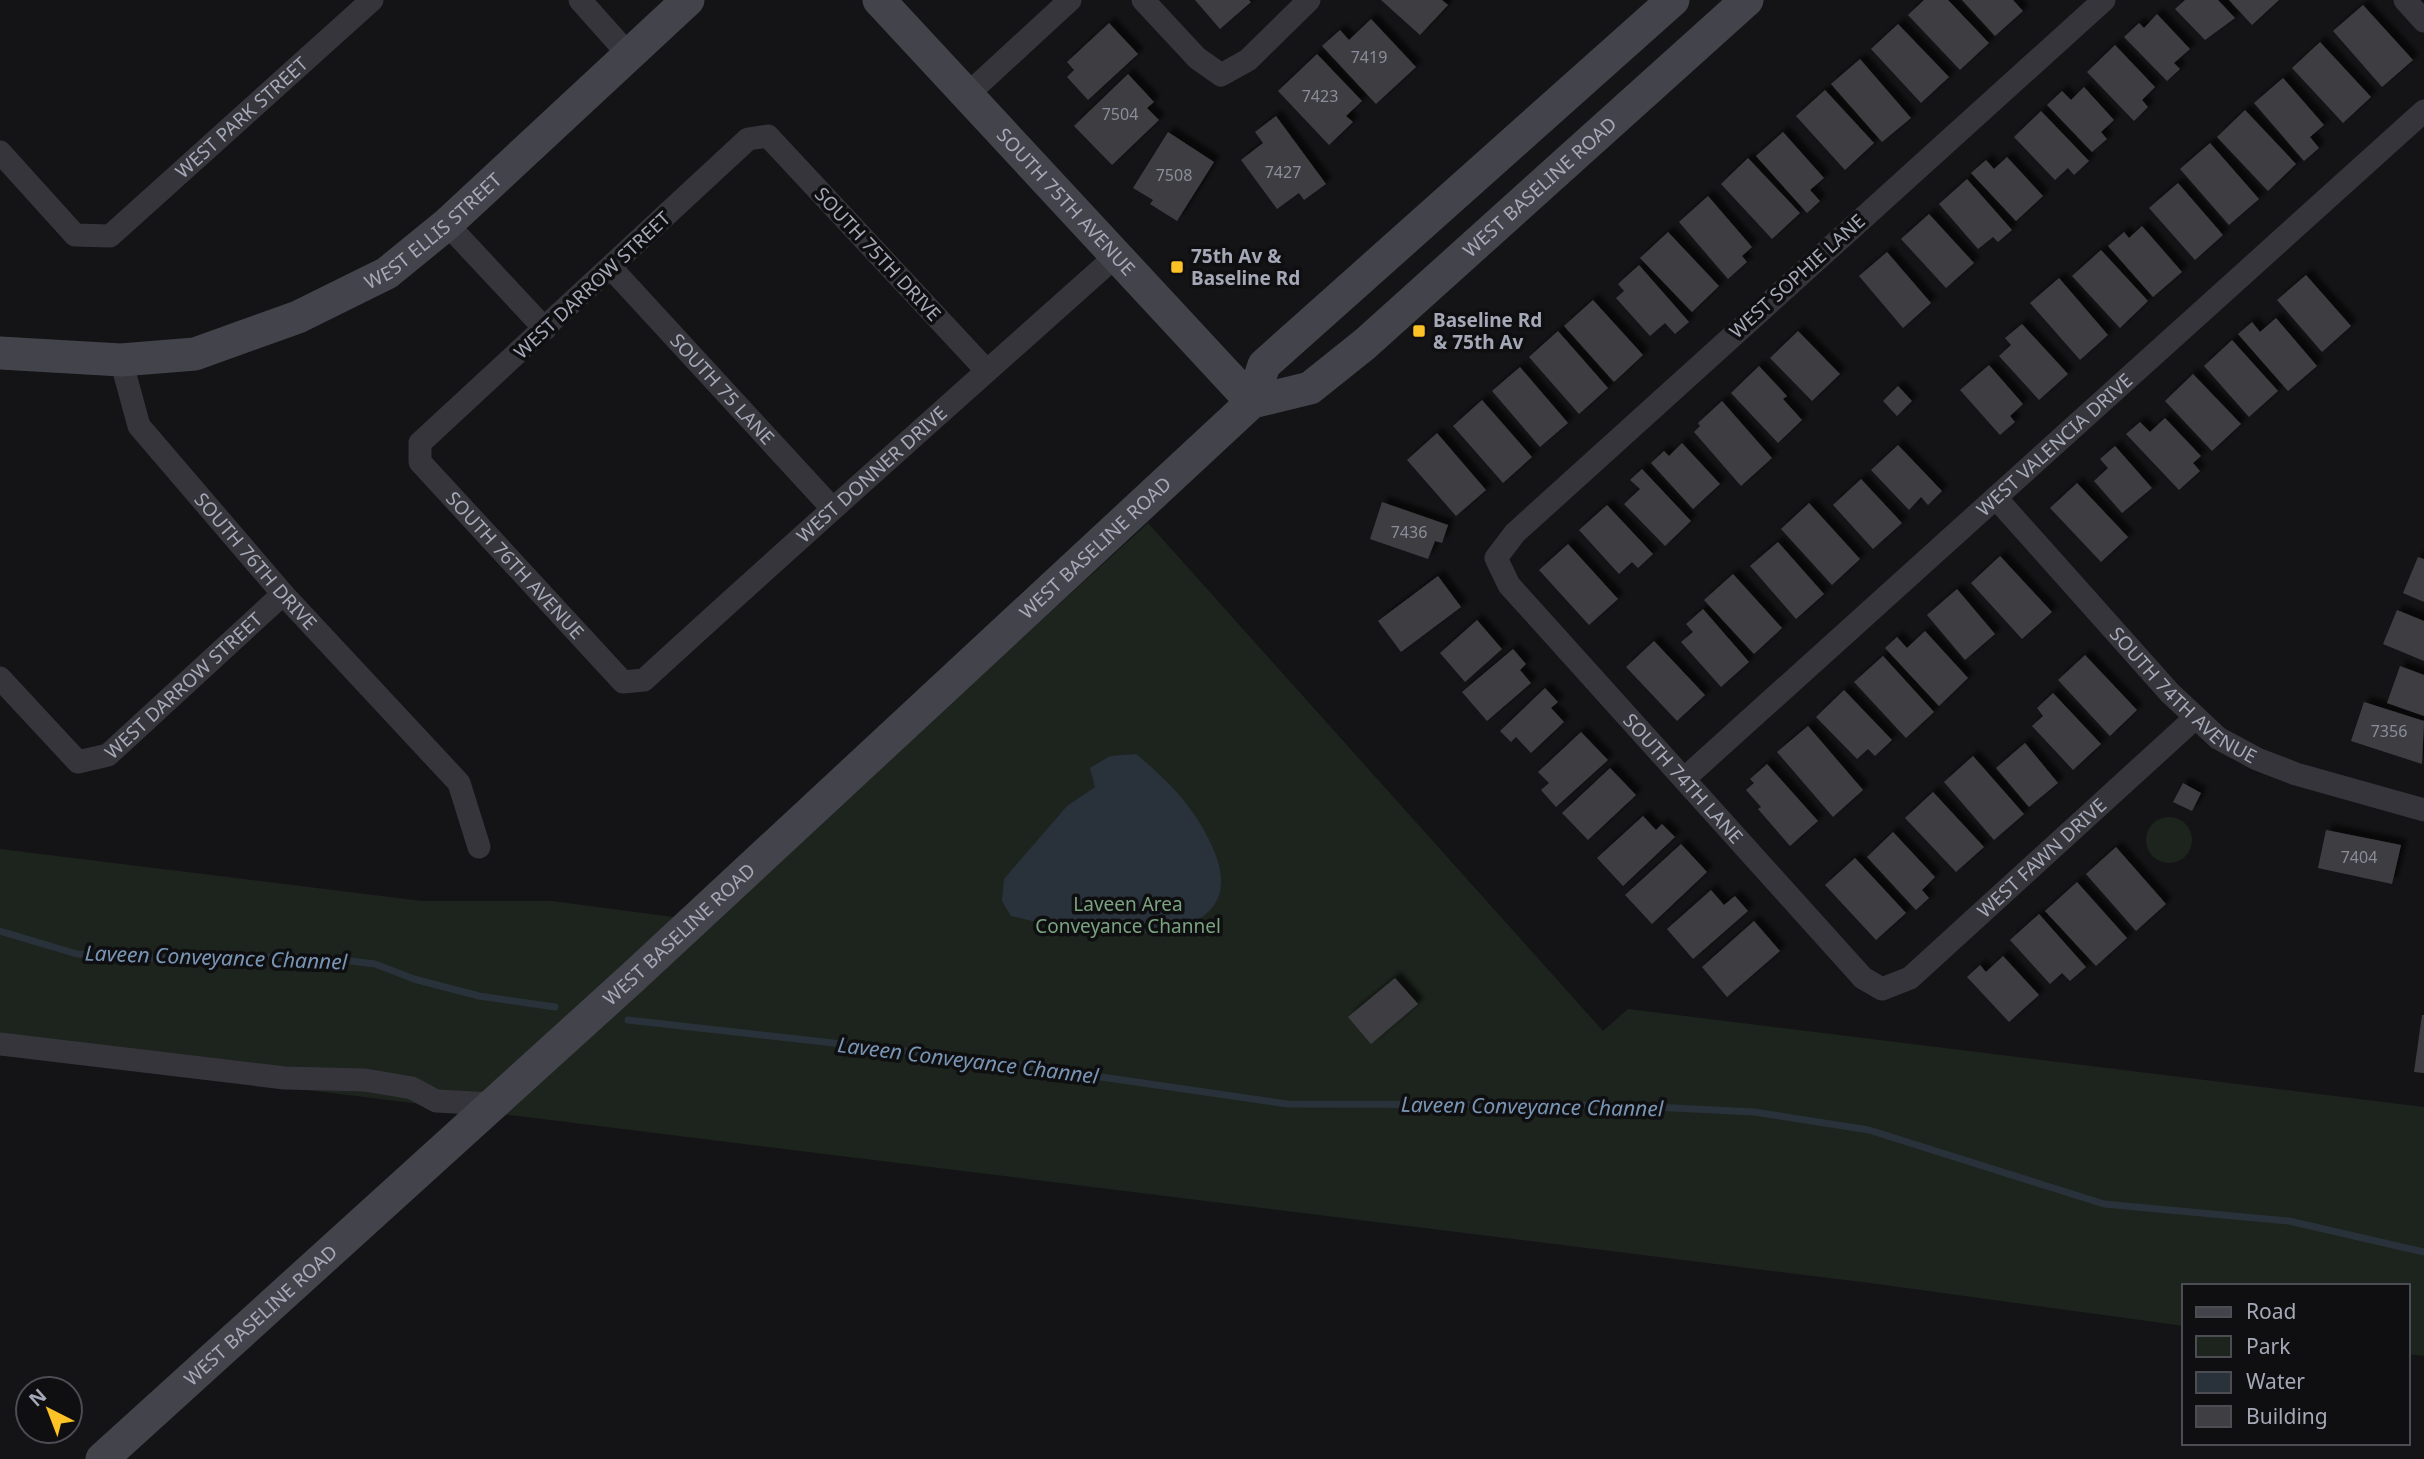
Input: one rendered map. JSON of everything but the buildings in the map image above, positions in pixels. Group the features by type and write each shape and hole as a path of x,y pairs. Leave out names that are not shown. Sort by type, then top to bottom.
{"main road":[{"name":"WEST ELLIS STREET","path":"121,360 195,354 298,317 387,273 447,224 688,0"},
{"name":"SOUTH 75TH AVENUE","path":"879,0 1252,402"},
{"name":"WEST BASELINE ROAD","path":"102,1459 632,978 1252,402 1264,365 1672,0"},
{"name":"WEST BASELINE ROAD","path":"1252,402 1310,388 1365,344 1748,0"},
{"path":"0,354 121,360"}],"street":[{"name":"WEST PARK STREET","path":"0,152 75,235 110,236 372,0"},
{"path":"580,0 629,55"},
{"path":"967,95 1070,0"},
{"path":"1143,0 1196,58 1221,75 1248,60 1309,0"},
{"name":"WEST SOPHIE LANE","path":"1496,558 1515,533 2104,0"},
{"path":"2405,0 2424,21"},
{"name":"WEST VALENCIA DRIVE","path":"1684,779 2424,111"},
{"name":"WEST DARROW STREET","path":"420,443 612,269 748,139 768,136"},
{"name":"SOUTH 75TH DRIVE","path":"768,136 987,371"},
{"path":"447,224 545,329"},
{"name":"WEST DONNER DRIVE","path":"623,682 645,680 832,508 1116,256"},
{"name":"SOUTH 75 LANE","path":"612,269 832,508"},
{"name":"SOUTH 76TH DRIVE","path":"121,360 139,426 283,594 459,783 479,847"},
{"name":"SOUTH 76TH AVENUE","path":"420,443 420,462 623,682"},
{"name":"SOUTH 74TH AVENUE","path":"1996,498 2195,718 2218,738 2257,759 2296,774 2424,810"},
{"name":"SOUTH 74TH LANE","path":"1496,558 1509,585 1863,978 1882,989"},
{"name":"WEST DARROW STREET","path":"0,678 78,762 108,755 283,594"},
{"name":"WEST FAWN DRIVE","path":"1882,989 1910,978 2195,718"},
{"path":"0,1044 285,1078 365,1080 412,1088 436,1101 494,1104"}],"green space":[{"name":"Laveen Area Conveyance Channel","path":"1148,523 1603,1031 1628,1009 2424,1107 2424,1356 2410,1354 2410,1284 2182,1284 2182,1326 1870,1283 0,1052 0,849 422,901 552,901 711,922"},
{"path":"2169,817 2186,823 2192,840 2186,857 2169,863 2152,857 2146,840 2152,823"}],"water":[{"path":"1136,754 1182,798 1208,838 1215,853 1221,882 1215,904 1199,919 1176,928 1149,933 1093,933 1011,916 1002,901 1004,879 1067,806 1095,787 1090,768 1110,756"}],"waterway":[{"name":"Laveen Conveyance Channel","path":"0,931 77,954 127,958 317,957 375,964 414,979 479,996 555,1007"},
{"name":"Laveen Conveyance Channel","path":"628,1020 977,1059 1287,1104 1612,1105 1754,1112 1869,1130 2104,1204 2289,1221 2424,1252"}],"place":[{"name":"75th Av & Baseline Rd","path":"1177,267"},
{"name":"Baseline Rd & 75th Av","path":"1419,331"}]}
